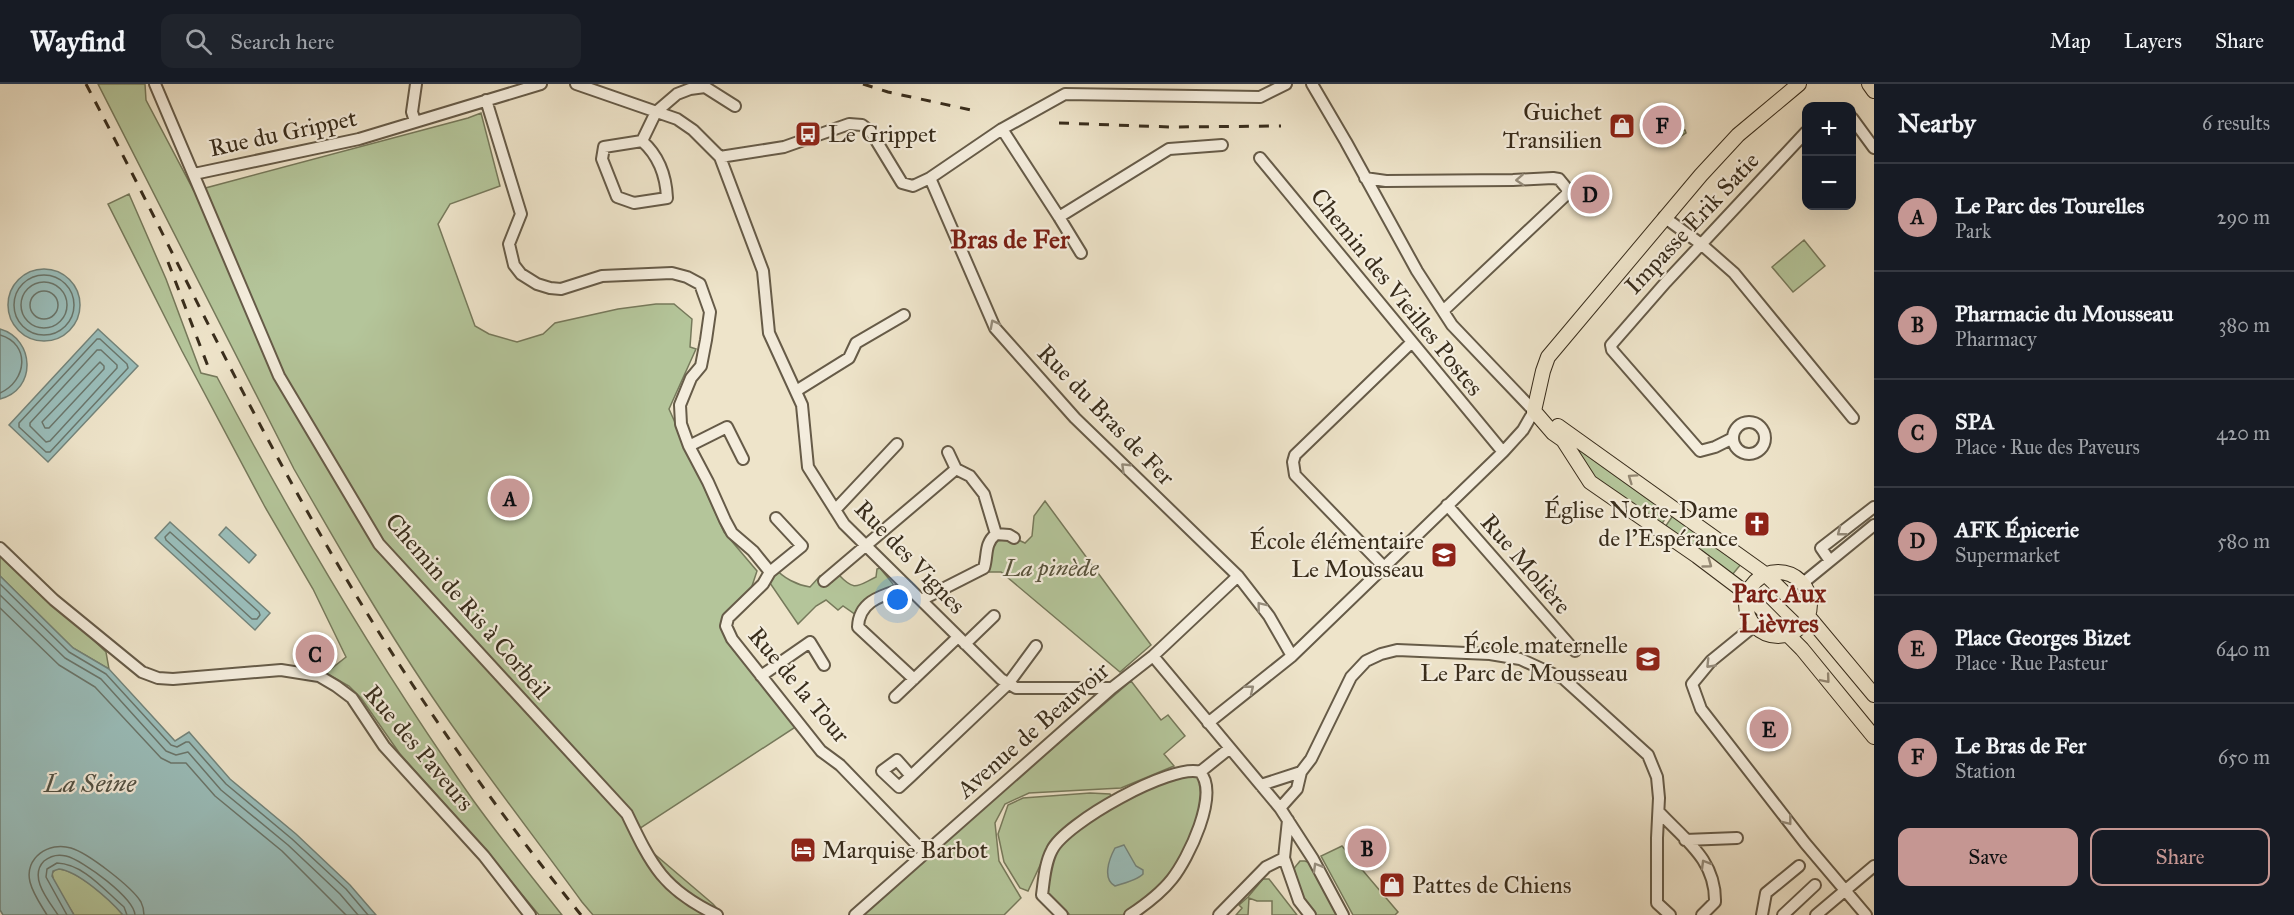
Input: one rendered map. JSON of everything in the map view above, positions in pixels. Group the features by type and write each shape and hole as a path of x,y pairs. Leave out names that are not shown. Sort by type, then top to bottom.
{"main road":[{"path":"1534,411 1548,357 1664,217 1738,135 1799,84"},
{"path":"1869,84 1874,91"},
{"path":"1534,411 1729,546 1765,574 1808,616 1874,695"},
{"path":"1534,411 1553,433 1563,440 1590,482 1746,593 1788,635 1874,737"},
{"path":"1782,571 1793,575 1803,583 1809,596 1808,616 1803,624 1788,635 1776,636 1764,633 1754,626 1745,605 1746,593 1751,585 1765,574 1782,571"}],"street":[{"name":"Chemin de Ris à Corbeil","path":"155,84 279,375 379,544 627,814 651,863 671,886 695,904 717,915"},
{"path":"415,121 412,112 416,84"},
{"name":"Rue du Grippet","path":"194,174 359,139 542,84"},
{"path":"576,84 676,119 693,130 720,158 784,147 849,124 862,125 871,132 902,183 913,186 930,178 1002,129 1065,94 1260,97 1286,84"},
{"path":"1208,723 1292,656 1503,452 1523,430 1534,411 1468,342 1443,311 1412,262 1312,84"},
{"path":"642,141 656,112 677,94 690,88 705,87 735,106"},
{"path":"486,100 521,214 509,244 514,265 521,274 537,284 550,288 561,288 602,276 672,273 700,284 710,312 700,366 691,378 680,405 681,424 689,446 732,533 753,551 770,572 802,546 776,518"},
{"path":"1856,125 1874,148"},
{"path":"1002,129 1081,253"},
{"name":"Impasse Erik Satie","path":"1733,438 1700,451 1612,350 1611,345 1802,136"},
{"path":"642,141 653,150 666,179 667,198 634,203 617,198 602,159 604,147 642,141"},
{"path":"1059,218 1169,149 1222,145"},
{"name":"Rue des Vignes","path":"720,158 763,271 769,333 802,405 808,466 844,524 1000,679 1008,684"},
{"name":"Chemin des Vieilles Postes","path":"1260,158 1503,452"},
{"name":"Rue du Bras de Fer","path":"930,178 995,328 1075,418 1238,576 1269,616 1292,656"},
{"path":"1365,178 1386,181 1553,178 1559,179 1568,190 1566,195 1443,311"},
{"path":"1664,217 1701,244 1734,273 1853,418"},
{"path":"796,391 849,358 856,343 904,315"},
{"path":"1384,567 1295,475 1293,462 1295,456 1411,343"},
{"path":"689,446 727,427 743,459"},
{"path":"836,510 897,444"},
{"path":"948,452 956,469 970,476 984,494 996,534"},
{"path":"824,581 956,469"},
{"name":"Rue Molière","path":"1447,506 1575,651"},
{"path":"1830,561 1821,548 1874,507"},
{"path":"1803,583 1874,525"},
{"path":"921,600 984,568 986,548 996,534 1009,535 1014,538"},
{"name":"Rue des Paveurs","path":"0,548 54,600 142,672 158,678 173,679 290,671 319,676 336,686 352,698 384,746 484,856 530,915"},
{"name":"Rue de la Tour","path":"770,572 763,584 728,618 726,627 732,639 821,751 840,765 924,852"},
{"name":"Avenue de Beauvoir","path":"855,915 1112,688 1153,656 1238,576"},
{"path":"908,587 876,598 865,605 859,617 858,627 914,679"},
{"name":"Rue des Vignes","path":"962,640 994,616"},
{"path":"1754,626 1712,661 1692,684 1701,709 1805,843 1866,915"},
{"path":"895,697 962,640"},
{"path":"761,676 810,642 824,664"},
{"path":"911,776 1008,684 1036,646"},
{"path":"1280,808 1297,789 1301,772 1311,759 1352,677 1366,661 1397,650 1490,654 1520,659 1564,679 1648,755 1657,777 1659,812 1657,903 1670,915"},
{"path":"1153,656 1280,808 1313,859 1343,915"},
{"path":"1008,684 1016,688 1112,688"},
{"path":"1200,772 1230,748"},
{"path":"1062,915 1042,895 1046,868 1052,849 1065,834 1122,796 1183,771 1200,772 1206,778 1207,793 1204,813 1192,845 1172,878 1130,915"},
{"path":"1261,785 1301,772"},
{"path":"1659,812 1706,862 1716,888 1715,915"},
{"path":"1288,820 1284,858 1299,901 1310,915"},
{"path":"1685,840 1737,838"},
{"path":"1219,915 1266,867 1284,858"},
{"path":"1762,915 1766,893 1799,866"},
{"path":"1816,915 1874,866"},
{"path":"1783,915 1815,885"},
{"path":"1702,915 1715,902"}],"green space":[{"path":"98,84 145,84 146,100 194,191 481,113 500,186 450,204 438,224 475,326 489,334 517,342 543,334 555,323 618,309 656,304 674,304 692,319 690,347 696,349 669,409 724,532 757,571 750,592 722,620 797,726 631,834 723,915 593,915 582,902 442,711 347,561 294,469"},
{"path":"1661,104 1666,104 1665,130 1672,132 1685,130 1686,133 1666,146 1661,146"},
{"path":"129,194 166,279 201,373 217,377 338,593 438,749 484,815 562,915 539,915 476,839 400,754 361,698 349,686 326,673 346,657 313,589 265,507 182,351 108,204"},
{"path":"1804,240 1825,266 1793,292 1772,267"},
{"path":"1559,429 1670,512 1661,525 1591,475"},
{"name":"La pinède","path":"1045,501 1151,645 1120,672 1001,572 988,572 988,553 994,538 1014,538 1025,543 1032,536 1034,516"},
{"path":"1674,514 1742,563 1732,575 1665,527"},
{"path":"0,551 106,652 109,669 73,648 0,576"},
{"path":"775,568 791,581 810,587 820,576 824,581 832,582 839,575 849,584 860,585 876,577 877,569 880,568 893,584 893,588 859,617 843,606 838,610 826,600 816,606 798,624 766,579"},
{"path":"1131,681 1161,720 1168,715 1185,736 1164,754 1174,766 1121,788 1029,793 1005,804 995,823 999,861 1021,898 1004,915 859,915"},
{"path":"1200,772 1204,813 1172,878 1130,915 1070,915 1046,891 1052,849 1065,834 1157,781"},
{"path":"1090,793 1110,794 1112,797 1068,825 1051,842 1028,891 1020,888 1004,862 998,834 1008,805 1023,798"},
{"path":"1342,846 1398,912 1395,915 1353,915 1321,856"},
{"path":"1300,861 1310,863 1340,915 1315,915 1294,881 1294,869"},
{"path":"56,869 64,870 83,879 123,915 74,915 54,883 52,873"},
{"path":"1263,879 1269,879 1297,915 1272,915 1272,901 1257,901 1249,898 1248,915 1236,915 1242,908 1239,905"}],"water":[{"path":"44,269 58,272 70,279 77,291 80,305 77,319 70,331 58,338 44,341 30,338 18,331 11,319 8,305 11,291 18,279 30,272"},
{"path":"0,329 12,335 20,343 27,364 21,386 12,394 0,399"},
{"path":"98,329 138,366 48,462 9,425"},
{"path":"170,522 270,613 255,630 155,538"},
{"path":"226,527 256,555 249,563 219,535"},
{"name":"La Seine","path":"0,576 73,648 109,669 175,741 189,732 230,779 296,834 350,885 376,915 123,915 84,880 59,869 53,871 52,876 74,915 3,915 0,910"},
{"path":"1124,845 1136,866 1143,870 1143,874 1115,886 1109,879 1109,863 1115,848"}],"railway":[{"path":"86,84 234,375 327,546 385,642 447,736 512,827 581,915"},
{"path":"863,84 888,92 971,110"},
{"path":"1059,123 1170,127 1281,126"},
{"path":"168,262 209,369"}],"place":[{"name":"Le Bras de Fer","path":"1662,125"},
{"name":"Guichet Transilien","path":"1622,126"},
{"name":"Le Grippet","path":"808,134"},
{"name":"AFK Épicerie","path":"1590,194"},
{"name":"Le Parc des Tourelles","path":"510,498"},
{"name":"Église Notre-Dame de l'Espérance","path":"1757,524"},
{"name":"École élémentaire Le Mousseau","path":"1444,555"},
{"name":"SPA","path":"315,654"},
{"name":"École maternelle Le Parc de Mousseau","path":"1648,659"},
{"name":"Place Georges Bizet","path":"1769,729"},
{"name":"Pharmacie du Mousseau","path":"1367,848"},
{"name":"Marquise Barbot","path":"803,850"},
{"name":"Pattes de Chiens","path":"1392,885"}],"district":[{"name":"Bras de Fer","path":"1010,239"},
{"name":"Parc Aux Lièvres","path":"1779,608"}]}
